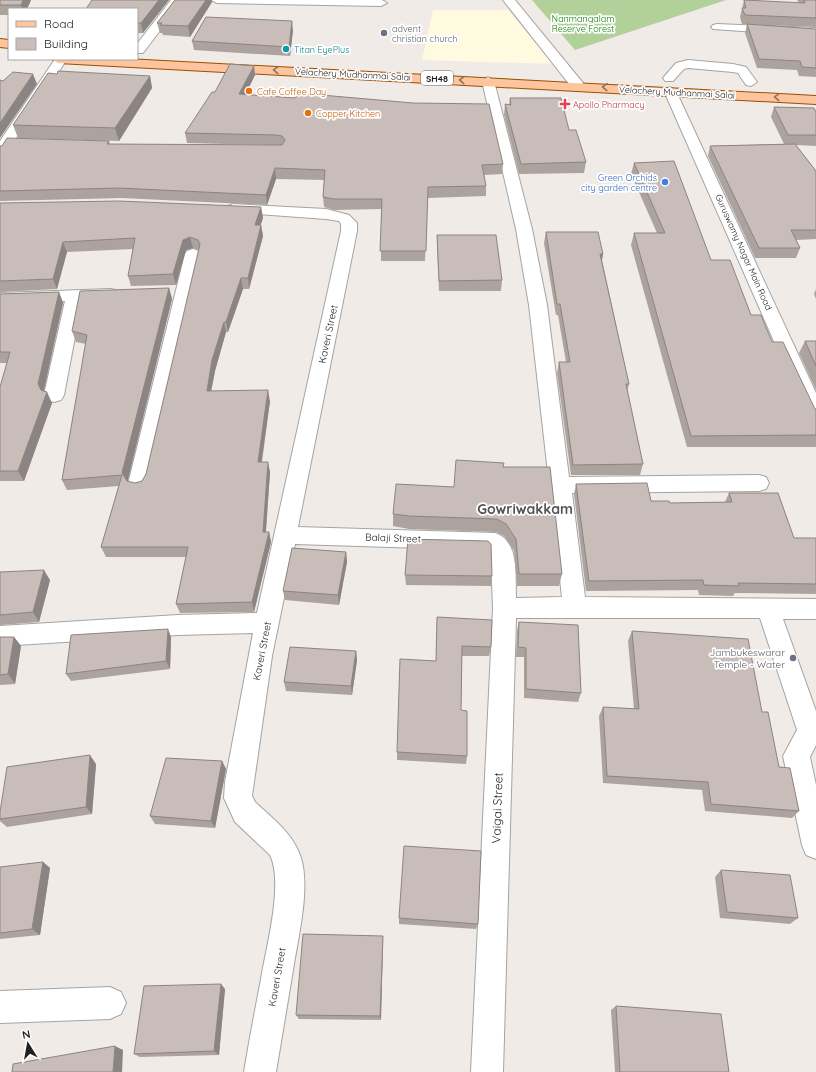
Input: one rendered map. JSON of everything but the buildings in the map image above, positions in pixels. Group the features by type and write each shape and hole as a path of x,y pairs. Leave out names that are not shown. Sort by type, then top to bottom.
{"main road":[{"path":"138,50 154,51"},
{"name":"Velachery Mudhanmai Salai","path":"80,60 578,86 670,84 816,100"},
{"path":"552,71 583,73"},
{"name":"Velachery Mudhanmai Salai","path":"654,77 670,84 684,78"},
{"name":"Velachery Mudhanmai Salai","path":"736,81 766,83"}],"street":[{"path":"138,36 162,0"},
{"path":"138,50 174,1 177,0"},
{"path":"217,0 381,3"},
{"path":"509,0 578,86"},
{"path":"717,27 816,32"},
{"path":"3,148 60,60"},
{"path":"670,84 680,66 688,64 742,70 751,82"},
{"path":"488,81 524,228 538,305 575,607"},
{"name":"Guruswamy Nagar Main Road","path":"670,84 698,151 816,414"},
{"path":"3,148 22,144"},
{"name":"Kaveri Street","path":"219,208 326,214 344,218 349,222 349,231 267,624 245,739 238,798 245,812 280,845 287,859 289,880 288,910 260,1072"},
{"path":"138,484 175,291 193,254"},
{"path":"0,298 129,293"},
{"path":"54,395 74,295"},
{"path":"560,485 759,483"},
{"name":"Balaji Street","path":"286,535 487,541 495,542 499,546"},
{"name":"Vaigai Street","path":"487,1072 505,608 502,552 499,546"},
{"path":"505,608 575,607 816,609"},
{"path":"768,608 810,731 796,756 816,845"},
{"path":"0,636 178,625 267,624"},
{"path":"0,1007 110,1003"}],"shaded area":[{"path":"433,10 508,10 554,64 422,60"}],"green space":[{"name":"Nanmangalam Reserve Forest","path":"532,0 726,0 575,50"}],"place":[{"name":"advent christian church","path":"384,33"},
{"name":"Titan EyePlus","path":"286,49"},
{"name":"Cafe Coffee Day","path":"249,91"},
{"name":"Apollo Pharmacy","path":"565,104"},
{"name":"Copper Kitchen","path":"308,113"},
{"name":"Green Orchids city garden centre","path":"665,182"},
{"name":"Jambukeswarar Temple - Water","path":"793,658"}],"district":[{"name":"Gowriwakkam","path":"525,509"}]}
